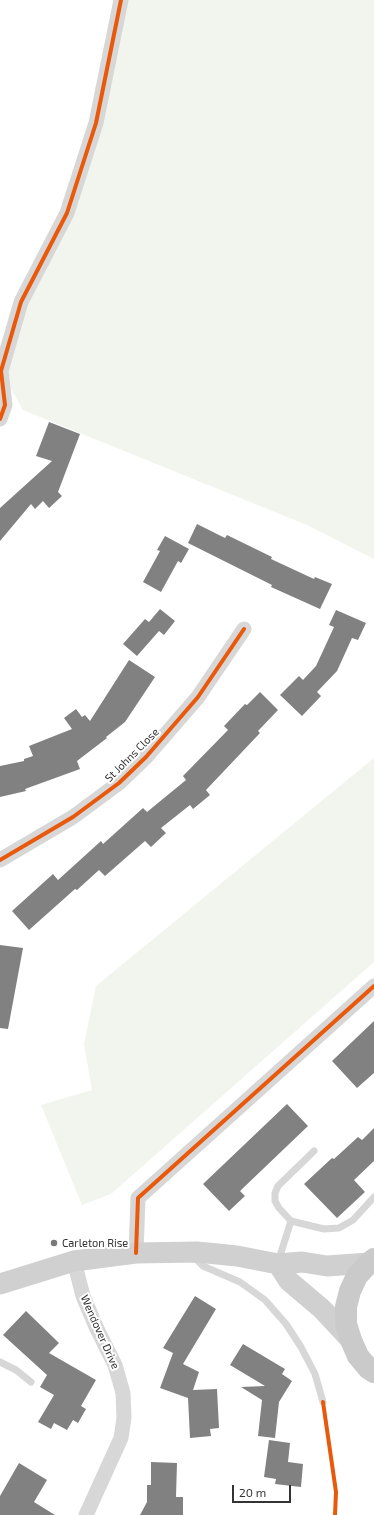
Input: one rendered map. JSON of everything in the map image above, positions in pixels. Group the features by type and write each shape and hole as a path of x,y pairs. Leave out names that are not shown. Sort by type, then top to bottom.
{"main road":[{"path":"0,1284 74,1261 136,1252 197,1252 237,1256 278,1264 302,1262 327,1266 371,1261"},
{"path":"371,1261 358,1276 352,1286 346,1307 346,1324 358,1356 372,1375"},
{"path":"278,1264 289,1281 322,1309 351,1340"}],"street":[{"path":"2,412 1,371 21,302 67,213 96,123 121,0"},
{"name":"St Johns Close","path":"0,860 73,817 119,783 146,757 198,697 244,629"},
{"path":"136,1252 138,1198 374,986"},
{"name":"Wendover Drive","path":"74,1261 83,1296 96,1329 115,1364 123,1393 124,1418 121,1438 86,1515"}],"lane":[{"path":"0,388 2,412"},
{"path":"314,1151 278,1186 275,1193 275,1201 279,1208 291,1221 324,1229 340,1228 353,1220 374,1197"},
{"path":"278,1264 291,1221"},
{"path":"197,1252 198,1261 203,1266 240,1282 265,1300 286,1324 301,1346 315,1374 324,1402"},
{"path":"0,1362 16,1370 31,1382"}],"shaded area":[{"path":"121,0 374,0 374,559 307,525 23,410 1,371 21,302 67,213"},
{"path":"374,758 374,962 111,1194 82,1205 41,1105 92,1090 84,1044 96,986"}],"building":[{"path":"49,422 80,434 58,492 62,496 49,508 43,501 35,509 31,504 0,541 0,508 52,461 36,456"},
{"path":"197,524 225,538 227,535 272,557 271,559 314,579 315,577 332,584 320,609 271,587 272,585 188,543"},
{"path":"165,536 189,549 181,563 178,561 161,592 143,582 160,551 157,550"},
{"path":"160,609 175,621 164,635 159,631 137,656 123,644 145,619 149,622"},
{"path":"336,610 366,623 358,640 352,638 337,671 317,692 321,696 302,716 280,695 299,676 303,680 316,666 334,627 329,625"},
{"path":"129,660 155,677 125,722 77,761 80,769 25,789 26,791 0,797 0,766 24,761 24,759 33,756 29,746 72,729 64,718 76,709 82,717 85,715 90,721"},
{"path":"260,692 278,710 258,731 260,733 206,790 210,795 193,809 190,805 161,828 166,833 151,847 145,841 105,876 99,870 29,930 12,911 53,874 58,880 101,841 103,844 143,808 147,812 186,780 183,776 228,730 224,726 245,704 247,705"},
{"path":"0,945 23,948 8,1029 0,1028"},
{"path":"374,1021 374,1073 357,1088 332,1061"},
{"path":"287,1104 308,1126 240,1191 245,1196 229,1211 203,1184"},
{"path":"374,1128 374,1161 354,1180 365,1192 337,1218 304,1184 332,1158 334,1159 358,1137 362,1140"},
{"path":"195,1296 216,1309 183,1364 199,1372 193,1390 217,1389 219,1428 210,1429 211,1436 190,1438 188,1398 160,1388 173,1353 163,1348"},
{"path":"26,1311 59,1343 49,1353 96,1380 81,1406 86,1409 78,1423 73,1420 67,1430 54,1423 51,1429 38,1422 54,1395 40,1387 47,1375 3,1335"},
{"path":"243,1344 285,1369 282,1374 292,1381 279,1402 275,1438 258,1436 262,1400 241,1387 265,1386 230,1365"},
{"path":"269,1440 290,1443 288,1462 303,1464 301,1487 275,1484 276,1479 264,1477"},
{"path":"151,1462 177,1463 176,1497 183,1497 183,1515 140,1515 147,1502 147,1485 151,1485"},
{"path":"19,1463 47,1480 34,1502 55,1515 0,1515 0,1496"}],"cycle path":[{"path":"0,419 5,405 1,371 21,302 67,213 96,123 121,0"},
{"path":"0,860 73,817 119,783 146,757 198,697 244,629"},
{"path":"136,1253 138,1198 374,986"},
{"path":"323,1402 336,1492 335,1515"}],"place":[{"name":"Carleton Rise","path":"54,1243"}]}
